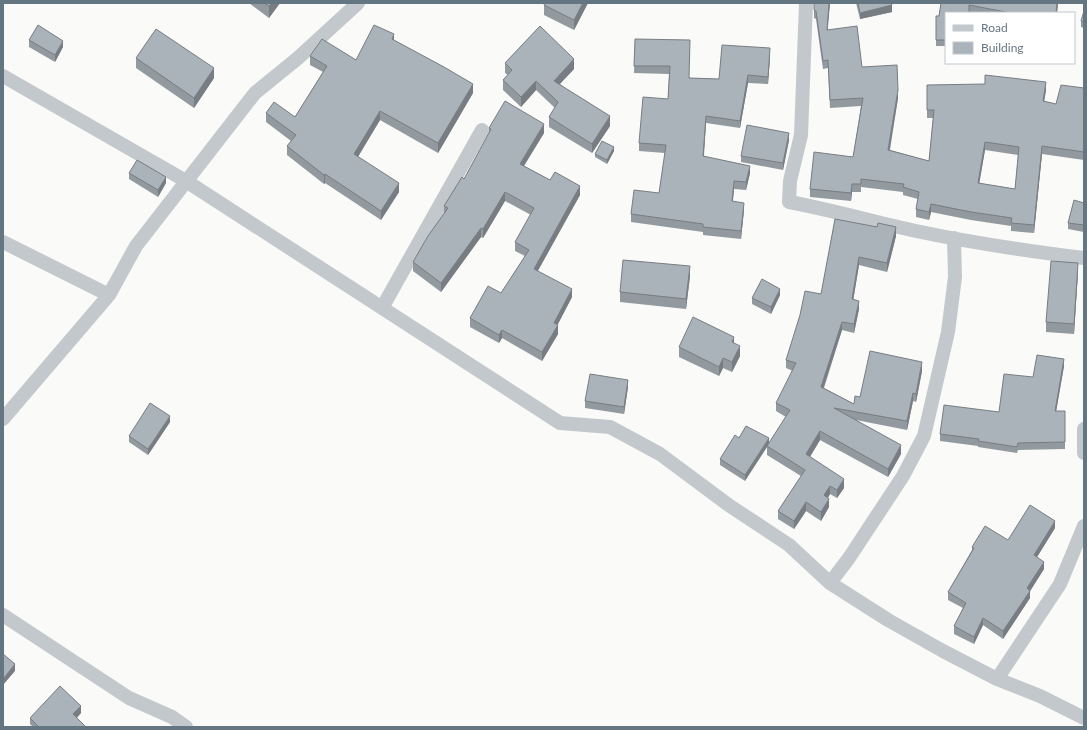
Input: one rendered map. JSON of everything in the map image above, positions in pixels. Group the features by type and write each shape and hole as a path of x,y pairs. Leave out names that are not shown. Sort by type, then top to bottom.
{"street":[{"path":"3,419 109,295 136,246 256,93 298,58 358,3"},
{"path":"806,3 802,135 790,181 789,202 821,208 844,215 1015,250 1084,258"},
{"path":"3,76 186,181 560,423 610,427 660,454 730,506 790,545 830,583 888,620 942,651 997,679 1040,696 1084,718"},
{"path":"382,308 482,130"},
{"path":"830,583 853,552 898,482 924,436 948,332 955,277 954,238"},
{"path":"3,242 109,295"},
{"path":"1084,429 1084,453"},
{"path":"997,679 1060,584 1084,526"},
{"path":"3,615 129,698 172,717 186,727"}],"building":[{"path":"264,3 272,3 269,6"},
{"path":"545,3 583,3 574,20 544,5"},
{"path":"814,3 829,3 827,30 857,26 862,67 897,65 898,90 888,150 929,161 934,110 927,110 927,85 985,84 985,75 1046,82 1043,101 1056,104 1061,85 1084,88 1084,152 1042,146 1034,225 1011,223 1012,218 931,204 929,212 916,209 919,192 903,187 904,184 861,179 861,184 852,184 851,193 810,189 814,152 853,157 863,98 830,100 828,60 823,61 816,11 814,10","holes":["985,142 1019,147 1015,189 978,183"]},
{"path":"858,3 891,3 892,5 860,13"},
{"path":"941,3 1057,3 1056,12 1006,12 969,5 969,12 945,12 945,40 936,40 936,16 939,16"},
{"path":"1084,11 1084,22 1081,21"},
{"path":"38,25 63,41 55,55 29,40"},
{"path":"374,25 394,34 392,39 473,84 438,143 380,111 354,154 399,183 381,211 325,174 324,175 287,146 296,135 266,113 274,102 295,117 327,66 310,56 322,39 356,60"},
{"path":"540,26 574,59 554,81 610,116 592,144 549,117 558,102 536,81 521,97 503,80 512,70 505,63"},
{"path":"156,29 214,68 194,98 136,58"},
{"path":"635,39 690,40 689,78 719,79 722,45 770,48 768,77 748,75 740,121 706,116 703,156 750,166 746,182 734,181 732,201 744,203 741,231 703,227 703,224 631,214 634,190 659,193 666,145 639,143 643,97 668,99 670,66 634,66"},
{"path":"505,101 544,124 520,164 550,180 555,172 580,186 534,269 572,289 554,323 558,325 542,352 502,330 499,335 470,318 488,286 501,293 529,250 515,242 534,208 505,192 483,229 481,228 441,283 413,262 428,236 448,208 444,206 462,177 464,179 491,129 489,128"},
{"path":"747,125 789,133 783,163 741,156"},
{"path":"602,141 614,147 607,160 595,154"},
{"path":"137,160 166,177 158,190 129,173"},
{"path":"1074,200 1084,203 1084,225 1068,223"},
{"path":"835,219 877,227 878,223 896,227 887,263 859,257 852,299 859,301 854,324 842,322 821,387 854,404 855,396 860,397 870,351 922,362 916,394 913,393 907,421 834,408 901,445 888,469 820,431 806,454 844,479 837,490 830,486 824,495 829,499 821,512 806,502 794,521 778,511 805,470 767,446 790,410 776,403 796,363 786,360 800,315 805,291 821,294"},
{"path":"623,260 690,266 686,299 620,292"},
{"path":"1051,261 1078,263 1074,324 1046,322"},
{"path":"762,279 780,289 771,307 752,298"},
{"path":"693,317 734,337 732,342 740,346 732,362 723,358 719,367 679,347"},
{"path":"1037,355 1064,359 1055,411 1065,411 1065,442 1018,443 1017,447 978,441 979,439 940,434 944,405 999,412 1004,374 1033,377"},
{"path":"590,374 628,380 624,407 585,401"},
{"path":"150,403 170,416 148,449 129,436"},
{"path":"746,426 769,438 745,475 720,459 735,435 739,438"},
{"path":"1030,505 1055,521 1034,555 1044,562 1027,588 1030,591 1003,631 983,618 974,637 954,626 966,603 948,592 985,526 1008,540"},
{"path":"3,654 15,664 3,679"},
{"path":"60,686 81,706 73,714 86,727 39,727 30,718"}]}
